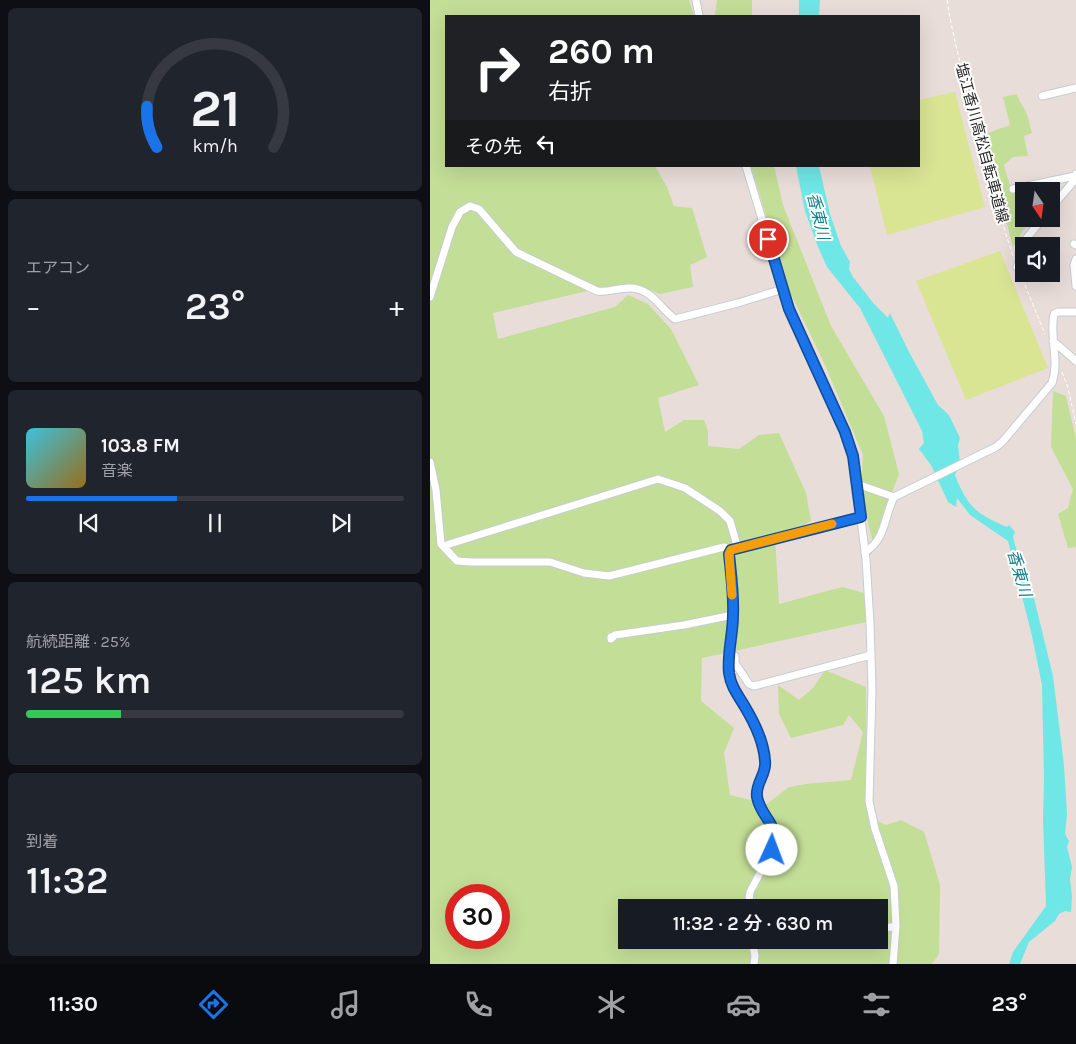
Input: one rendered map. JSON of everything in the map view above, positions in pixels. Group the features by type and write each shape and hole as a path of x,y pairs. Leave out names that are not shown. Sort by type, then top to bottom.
{"street":[{"path":"696,0 699,15"},
{"path":"1042,96 1076,88"},
{"path":"746,167 789,309 845,432 853,456 865,552 871,655 869,801 875,829 894,886 896,926 893,964"},
{"path":"1013,189 1076,175"},
{"path":"1060,197 1076,175"},
{"path":"430,297 452,227 460,212 470,206 479,209 516,252 596,291 605,292 630,287 640,289 650,294 675,319 738,304 783,289"},
{"path":"1076,259 1074,265 1076,286"},
{"path":"856,484 894,497 984,453 1003,441 1049,387 1055,371 1055,356 1050,340 1054,314 1058,312 1076,312"},
{"path":"1050,340 1076,361"},
{"path":"430,462 436,490 441,544 457,561 550,562 584,573 609,576 724,547 735,550"},
{"path":"443,546 658,479 685,488 720,511 730,521 735,550"},
{"path":"865,552 872,548 882,534 894,497"},
{"path":"749,899 750,892 772,850 775,837 773,827 757,797 757,789 765,770 766,761 758,734 745,706 731,684 729,672 734,615 729,554 735,550 861,517"},
{"path":"611,637 612,639 615,635 684,625 734,615"},
{"path":"730,655 735,656 735,663 749,684 754,686 871,655"},
{"path":"888,928 896,926"},
{"path":"753,949 754,964"}],"path":[{"name":"塩江香川高松自転車道線","path":"947,0 951,24 997,206 1015,261"},
{"name":"塩江香川高松自転車道線","path":"1024,282 1050,340"},
{"path":"1055,356 1068,388 1076,424"}],"green space":[{"path":"430,0 689,0 694,15 445,15 445,167 656,167 667,187 674,206 692,208 707,257 690,265 693,287 660,294 635,284 600,288 493,313 498,339 615,307 628,295 648,304 671,329 699,385 658,398 665,432 684,420 704,420 708,431 708,446 739,449 759,435 779,433 806,493 811,521 790,533 775,538 779,604 842,587 864,593 866,622 702,658 701,701 734,728 724,753 730,795 767,804 789,787 851,780 863,732 849,715 843,725 791,738 779,714 778,685 799,700 813,688 825,670 866,687 867,800 870,817 886,825 901,820 924,832 940,885 939,954 932,964 430,964"},
{"path":"717,0 752,0 752,15 715,15"},
{"path":"955,92 985,207 887,235 870,167 920,167 920,100"},
{"path":"1016,94 1027,114 1032,133 1024,136 1028,156 1013,157 1004,165 1010,186 1015,192 1015,228 1025,228 1019,237 1015,237 1013,247 985,134 1010,125 1003,97"},
{"path":"751,167 774,167 783,205 831,326 884,416 899,474 873,543 861,494 863,455 826,367 788,288"},
{"path":"1000,251 1048,368 966,400 916,281"},
{"path":"1053,391 1066,396 1076,439 1076,547 1068,548 1058,514 1068,508 1073,489 1051,447"}],"water":[{"path":"799,0 820,0 819,15 799,15"},
{"name":"香東川","path":"796,167 819,167 830,214 841,246 850,262 849,269 853,277 874,304 888,318 890,313 938,405 949,415 960,438 958,445 960,463 955,475 959,486 969,502 980,513 1007,527 1009,525 1015,532 1013,537 1017,552 1031,586 1053,676 1064,765 1067,814 1065,834 1069,841 1067,847 1072,867 1070,879 1072,896 1071,912 1065,911 1059,914 1055,921 1029,942 1020,964 1009,964 1013,952 1046,906 1042,685 1032,636 1008,541 970,515 957,498 956,507 948,502 931,465 919,449 924,443 922,431 860,308 827,267 805,211"}],"slow traffic":[{"path":"732,595 729,554 731,550 832,524"}],"route":[{"path":"768,239 789,309 845,432 853,456 861,517 731,550 729,554 734,615 729,672 731,684 745,706 758,734 766,761 765,770 757,789 757,797 773,827 775,837 772,850"}]}
